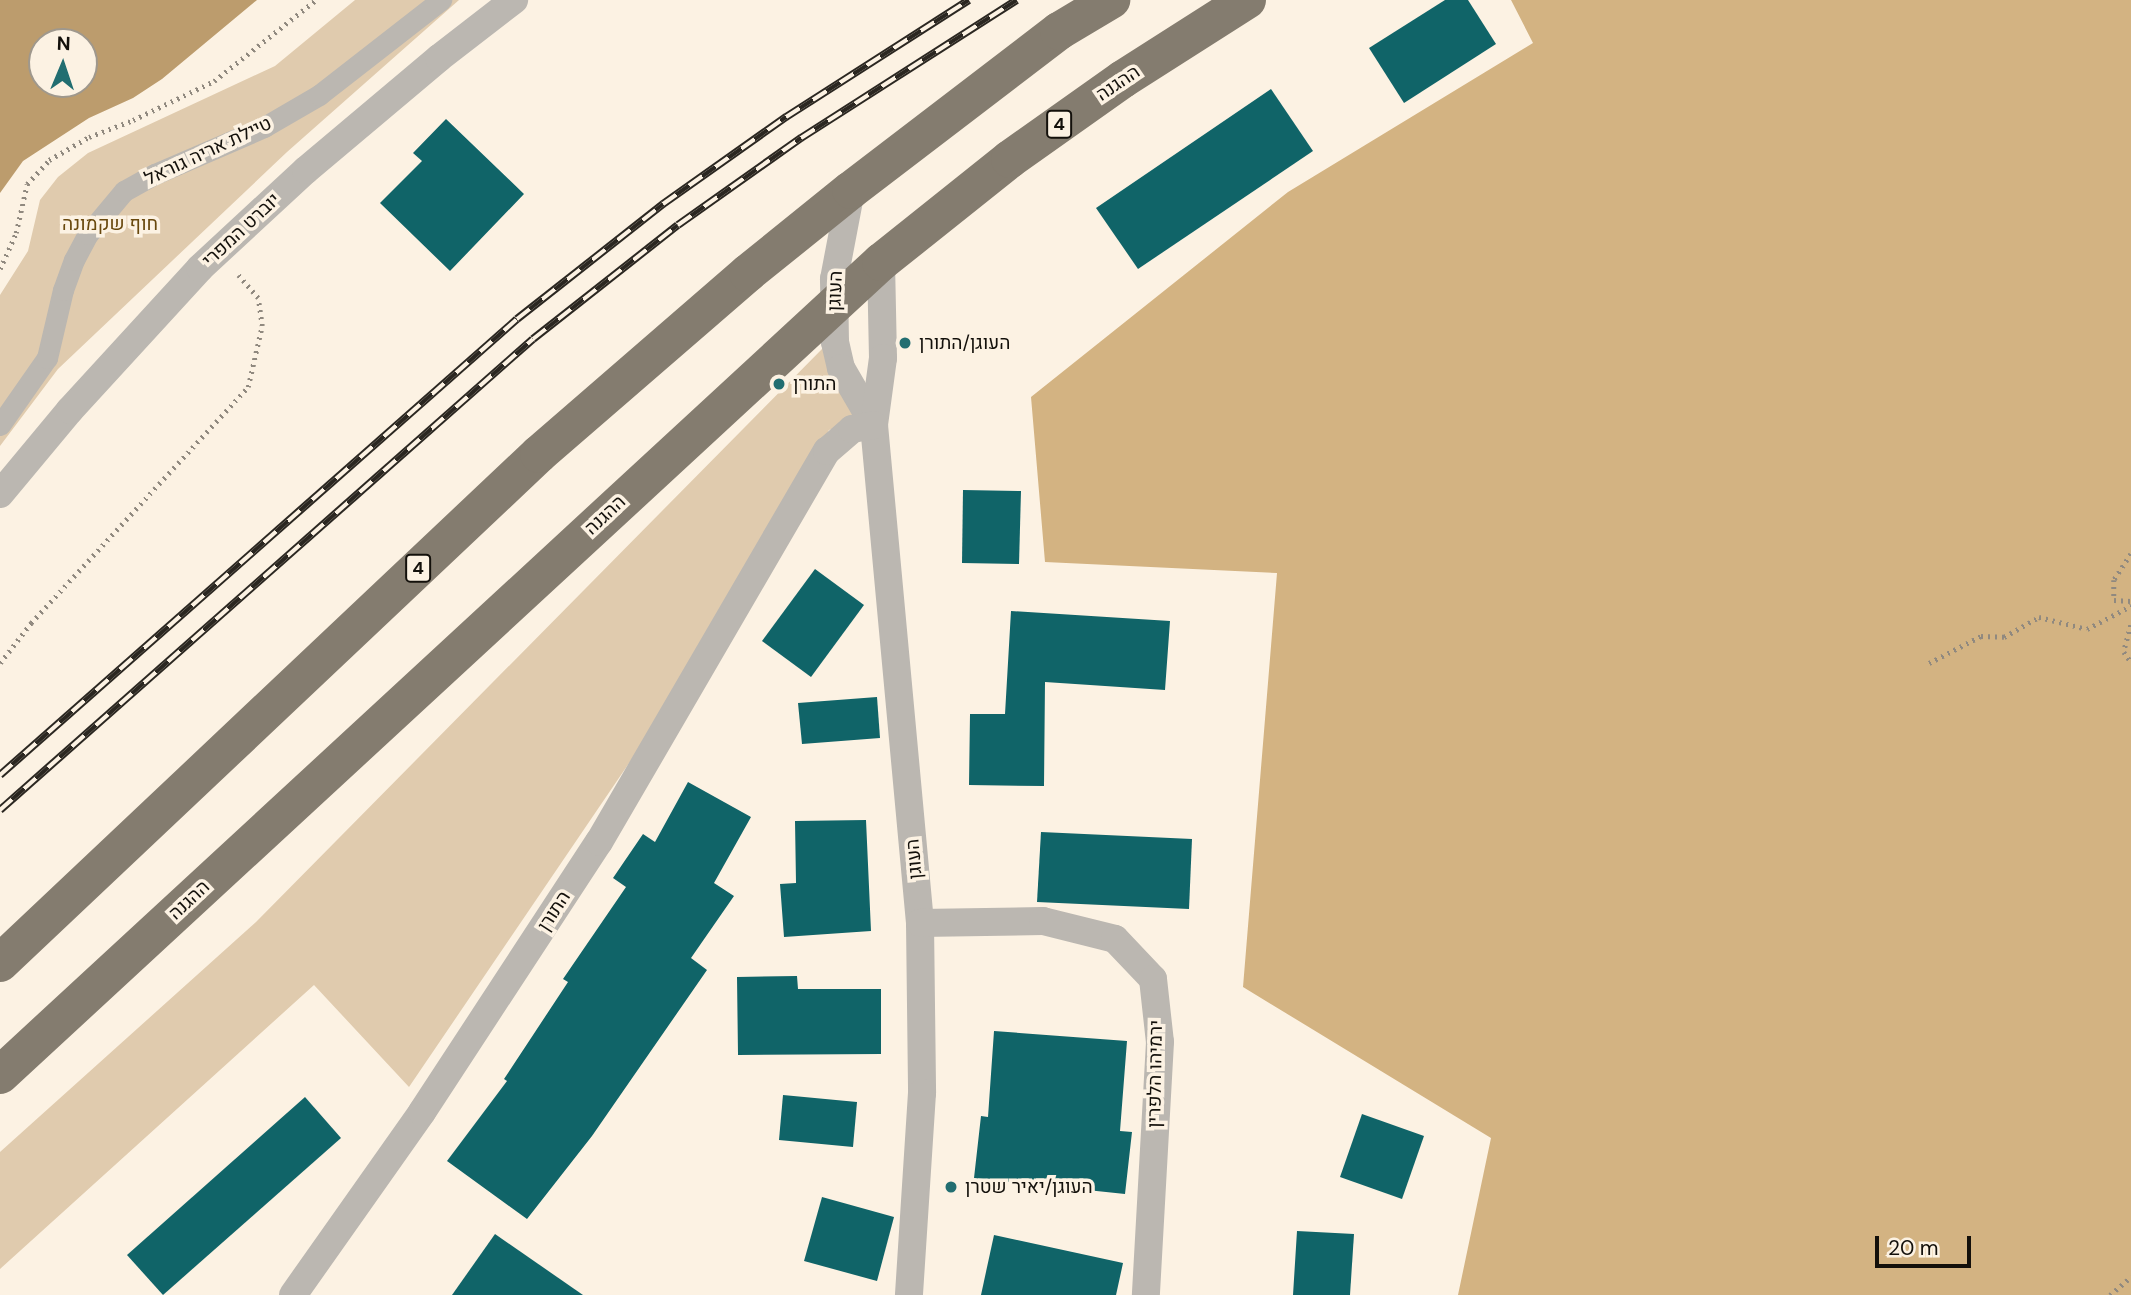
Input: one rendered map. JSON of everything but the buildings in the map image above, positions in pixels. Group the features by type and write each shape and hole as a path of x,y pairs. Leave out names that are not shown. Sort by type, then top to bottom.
{"highway":[{"name":"4","path":"0,963 539,454 748,273 851,190 1059,31 1111,0"},
{"name":"ההגנה","path":"0,1076 881,262 1021,151 1123,79 1247,0"}],"street":[{"name":"טיילת אריה גוראל","path":"0,425 47,358 63,290 79,251 106,209 124,191 155,174 264,127 319,95 441,0"},
{"name":"יוברט המפרי","path":"0,494 70,410 215,254 306,170 439,58 514,0"},
{"name":"העוגן","path":"851,190 837,248 833,304 835,342 841,368 874,425"},
{"name":"העוגן","path":"881,262 883,358 874,425 920,923 922,1093 909,1295"},
{"name":"התורן","path":"293,1295 422,1112 599,842 827,451 852,429 874,425"},
{"name":"ירמיהו הלפרין","path":"920,923 1043,921 1115,939 1153,979 1160,1042 1146,1295"}],"path":[{"path":"0,268 16,233 27,184 49,160 89,137 214,81 316,0"},
{"path":"0,663 31,623 248,387 262,326 258,298 215,254"},
{"path":"2131,554 2114,580 2114,600 2131,603"},
{"path":"1929,663 1981,636 2004,637 2039,617 2087,629 2131,603"},
{"path":"2131,625 2124,652 2131,663"},
{"path":"2110,1295 2131,1277"}],"green space":[{"name":"חוף שקמונה","path":"355,0 459,0 287,152 58,369 0,446 0,295 28,251 40,200 58,177 88,153 275,66"},
{"path":"823,348 861,419 829,430 642,744 409,1087 314,985 0,1269 0,1152 256,922"}],"shaded area":[{"path":"0,0 257,0 162,79 133,98 89,118 23,161 0,193"},
{"path":"1511,0 2131,0 2131,1295 1458,1295 1491,1138 1243,987 1277,573 1045,562 1031,397 1288,192 1533,43"}],"railway":[{"path":"0,775 517,319 663,204 786,117 969,0"},
{"path":"0,810 533,339 678,225 801,138 1017,0"}],"place":[{"name":"העוגן/התורן","path":"905,343"},
{"name":"התורן","path":"779,384"},
{"name":"העוגן/יאיר שטרן","path":"951,1187"}]}
